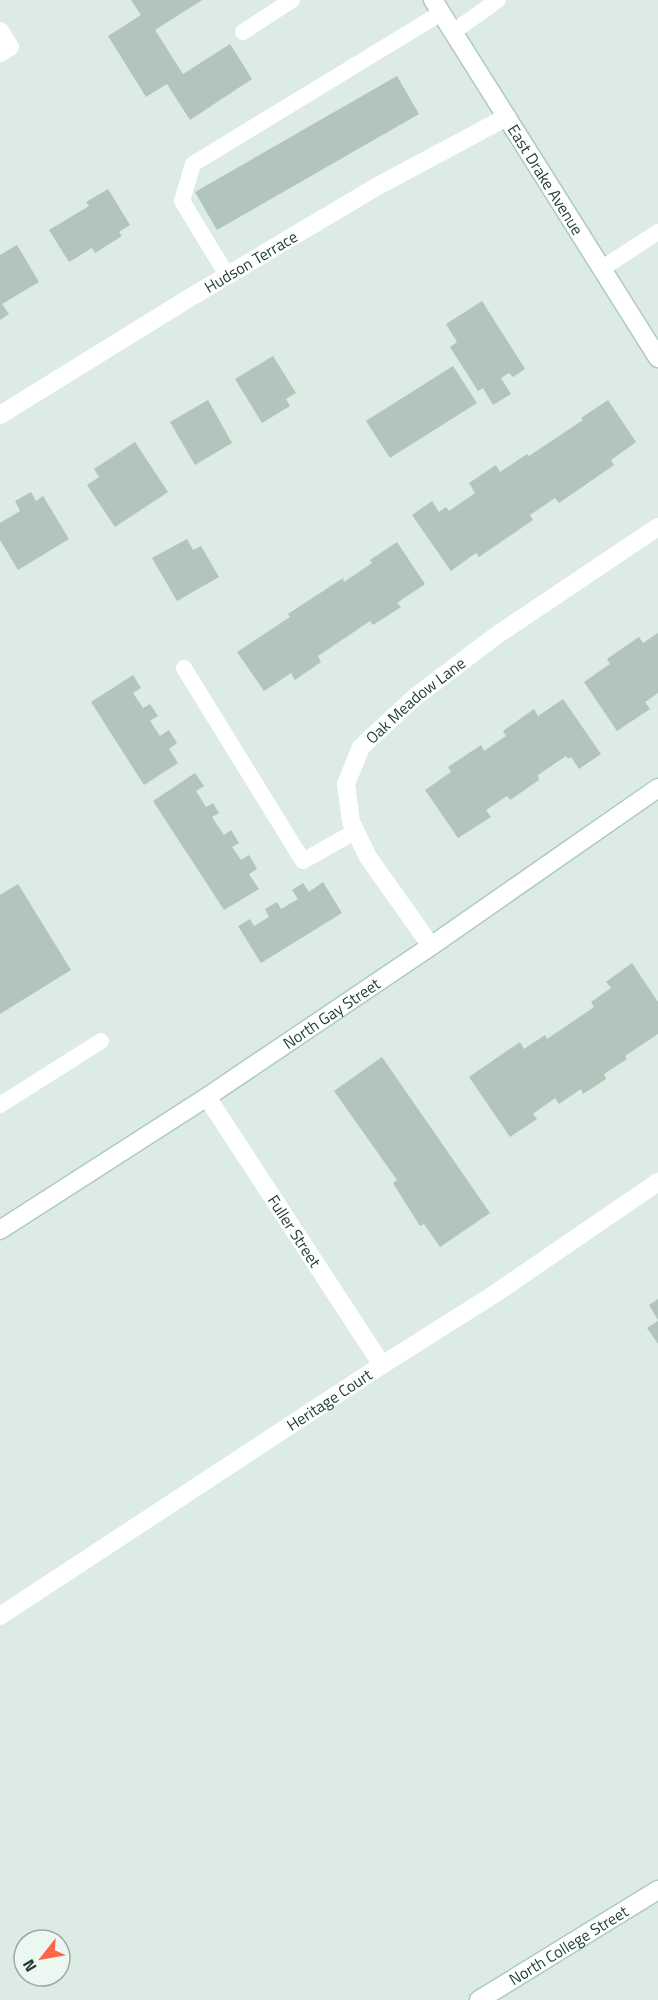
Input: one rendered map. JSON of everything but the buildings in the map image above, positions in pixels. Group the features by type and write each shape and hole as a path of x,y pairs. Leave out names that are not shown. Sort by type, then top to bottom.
{"street":[{"name":"East Drake Avenue","path":"437,7 658,358"},
{"path":"0,31 10,47 0,53"},
{"name":"Hudson Terrace","path":"0,415 227,275 376,187 507,117"},
{"name":"Oak Meadow Lane","path":"431,945 368,856 351,822 346,784 362,747 415,697 497,635 658,527"},
{"name":"North Gay Street","path":"0,1230 207,1097 658,788"},
{"name":"Fuller Street","path":"207,1097 382,1365"},
{"name":"Heritage Court","path":"0,1616 382,1365 493,1295 658,1182"},
{"name":"North College Street","path":"479,2000 658,1890"}],"lane":[{"path":"243,32 292,0"},
{"path":"453,32 498,0"},
{"path":"227,275 182,201 193,164 437,7"},
{"path":"601,269 658,231"},
{"path":"184,668 303,861 356,831"},
{"path":"0,1105 101,1041"}]}
